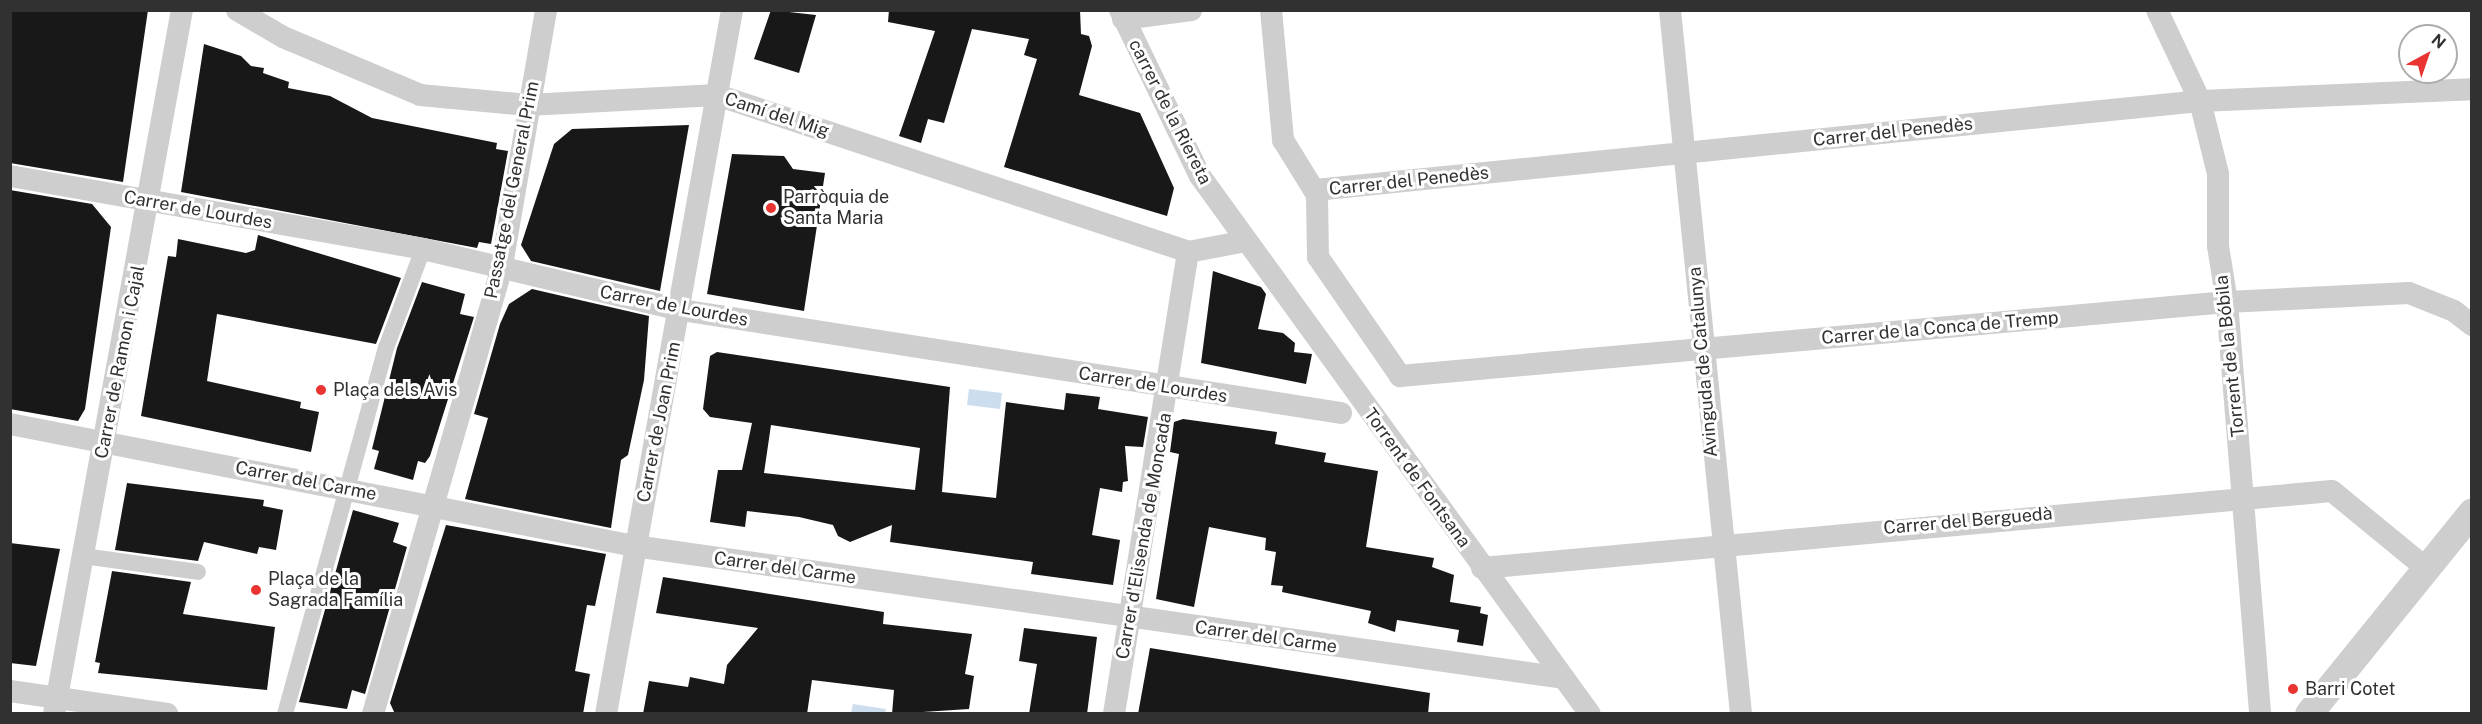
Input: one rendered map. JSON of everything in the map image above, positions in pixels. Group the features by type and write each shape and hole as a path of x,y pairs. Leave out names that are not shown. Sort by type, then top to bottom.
{"street":[{"name":"Carrer de Ramon i Cajal","path":"55,706 151,203 182,10"},
{"name":"Camí del Mig","path":"237,10 283,37 420,95 528,105 717,95 1188,252 1246,241"},
{"name":"Passatge del General Prim","path":"373,714 431,505 501,271 546,10"},
{"name":"Carrer de Joan Prim","path":"606,714 634,546 681,310 732,10"},
{"path":"1122,15 1191,10"},
{"path":"1271,10 1282,140 1315,190"},
{"name":"Avinguda de Catalunya","path":"1670,10 1720,544 1741,714"},
{"name":"Torrent de la Bóbila","path":"2157,10 2200,101 2218,174 2218,246 2227,302 2260,714"},
{"name":"carrer de la Riereta","path":"1122,15 1196,170 1246,241"},
{"name":"Carrer del Penedès","path":"1315,190 2200,101 2472,89"},
{"name":"Carrer de Lourdes","path":"10,176 151,203 423,249 501,271 681,310 1341,413"},
{"name":"Carrer de la Conca de Tremp","path":"1315,190 1318,257 1401,376 2227,302 2409,293 2454,311 2472,325"},
{"name":"Torrent de Fontsana","path":"1246,241 1590,714"},
{"path":"285,714 386,348 423,249"},
{"name":"Carrer d'Elisenda de Moncada","path":"1114,714 1170,388 1188,252"},
{"name":"Carrer del Carme","path":"10,424 104,440 347,491 431,505 634,546 1564,678"},
{"name":"Carrer del Berguedà","path":"1482,568 2244,496 2332,491 2427,568"},
{"path":"2309,714 2472,513"},
{"path":"83,556 198,572"},
{"path":"10,692 55,706 167,714"}],"water":[{"path":"969,389 1002,393 1000,409 967,405"},
{"path":"853,704 886,709 885,713 851,713"}],"building":[{"path":"10,10 148,10 123,182 10,163"},
{"path":"771,10 816,15 799,73 754,59"},
{"path":"889,10 1080,10 1081,34 1089,36 1092,46 1079,95 1140,113 1174,188 1167,216 1004,167 1037,59 1024,55 1029,39 972,29 944,123 928,119 921,143 899,136 935,31 888,22"},
{"path":"204,44 241,56 251,66 264,68 263,73 289,82 288,88 330,96 372,118 497,143 496,149 508,151 491,244 479,242 477,248 181,192"},
{"path":"689,125 660,291 531,261 521,245 554,144 572,129"},
{"name":"Parròquia de Santa Maria","path":"732,154 784,156 793,169 825,173 804,311 707,294"},
{"path":"10,190 92,204 111,227 85,409 78,421 10,409"},
{"path":"258,235 401,278 376,344 217,314 207,381 301,402 300,408 319,412 311,452 141,416 168,256 176,257 178,239 246,253 255,250"},
{"path":"1213,271 1261,287 1266,294 1258,329 1283,333 1295,343 1294,352 1312,354 1306,384 1201,363"},
{"path":"422,282 465,294 460,314 474,317 430,456 425,463 418,461 413,480 374,469 379,451 372,449 397,348"},
{"path":"532,289 649,316 644,380 628,455 621,460 611,528 465,499 488,418 474,414 500,324 509,304"},
{"path":"717,352 950,387 942,492 996,498 1006,402 1064,410 1066,393 1100,397 1098,409 1148,417 1143,447 1125,446 1128,481 1123,482 1122,492 1100,488 1092,535 1120,540 1113,585 1031,574 1033,562 890,542 892,525 850,542 838,536 833,525 799,517 747,511 745,527 710,522 718,470 742,470 752,423 710,417 703,409 710,356","holes":["771,425 920,448 915,490 764,473"]},
{"path":"1183,419 1277,432 1275,444 1326,453 1324,462 1378,471 1366,547 1434,558 1432,567 1454,575 1450,602 1481,607 1480,613 1488,615 1483,646 1457,642 1459,630 1397,620 1395,632 1368,623 1371,611 1282,592 1283,586 1271,585 1276,552 1265,550 1266,538 1209,527 1194,607 1156,599 1179,454 1170,452 1174,422"},
{"path":"127,483 264,500 263,506 283,510 276,550 259,547 257,554 204,542 198,561 115,550"},
{"path":"353,510 399,523 393,542 407,547 365,694 352,690 347,709 299,702"},
{"path":"446,525 606,554 595,606 587,605 575,671 590,674 583,714 395,714 390,703"},
{"path":"10,543 60,549 36,666 10,663"},
{"path":"112,571 191,582 183,614 275,627 267,690 98,673 100,663 95,662"},
{"path":"663,577 884,612 883,624 972,634 965,674 974,676 969,709 892,714 894,690 812,680 807,714 643,714 649,681 688,687 690,677 724,684 727,665 758,628 656,613"},
{"path":"1024,628 1097,637 1087,714 1029,714 1037,664 1019,661"},
{"path":"1150,648 1430,693 1428,714 1138,714"}],"place":[{"name":"Parròquia de Santa Maria","path":"771,208"},
{"name":"Plaça dels Avis","path":"321,390"},
{"name":"Plaça de la Sagrada Família","path":"256,590"},
{"name":"Barri Cotet","path":"2293,689"}]}
